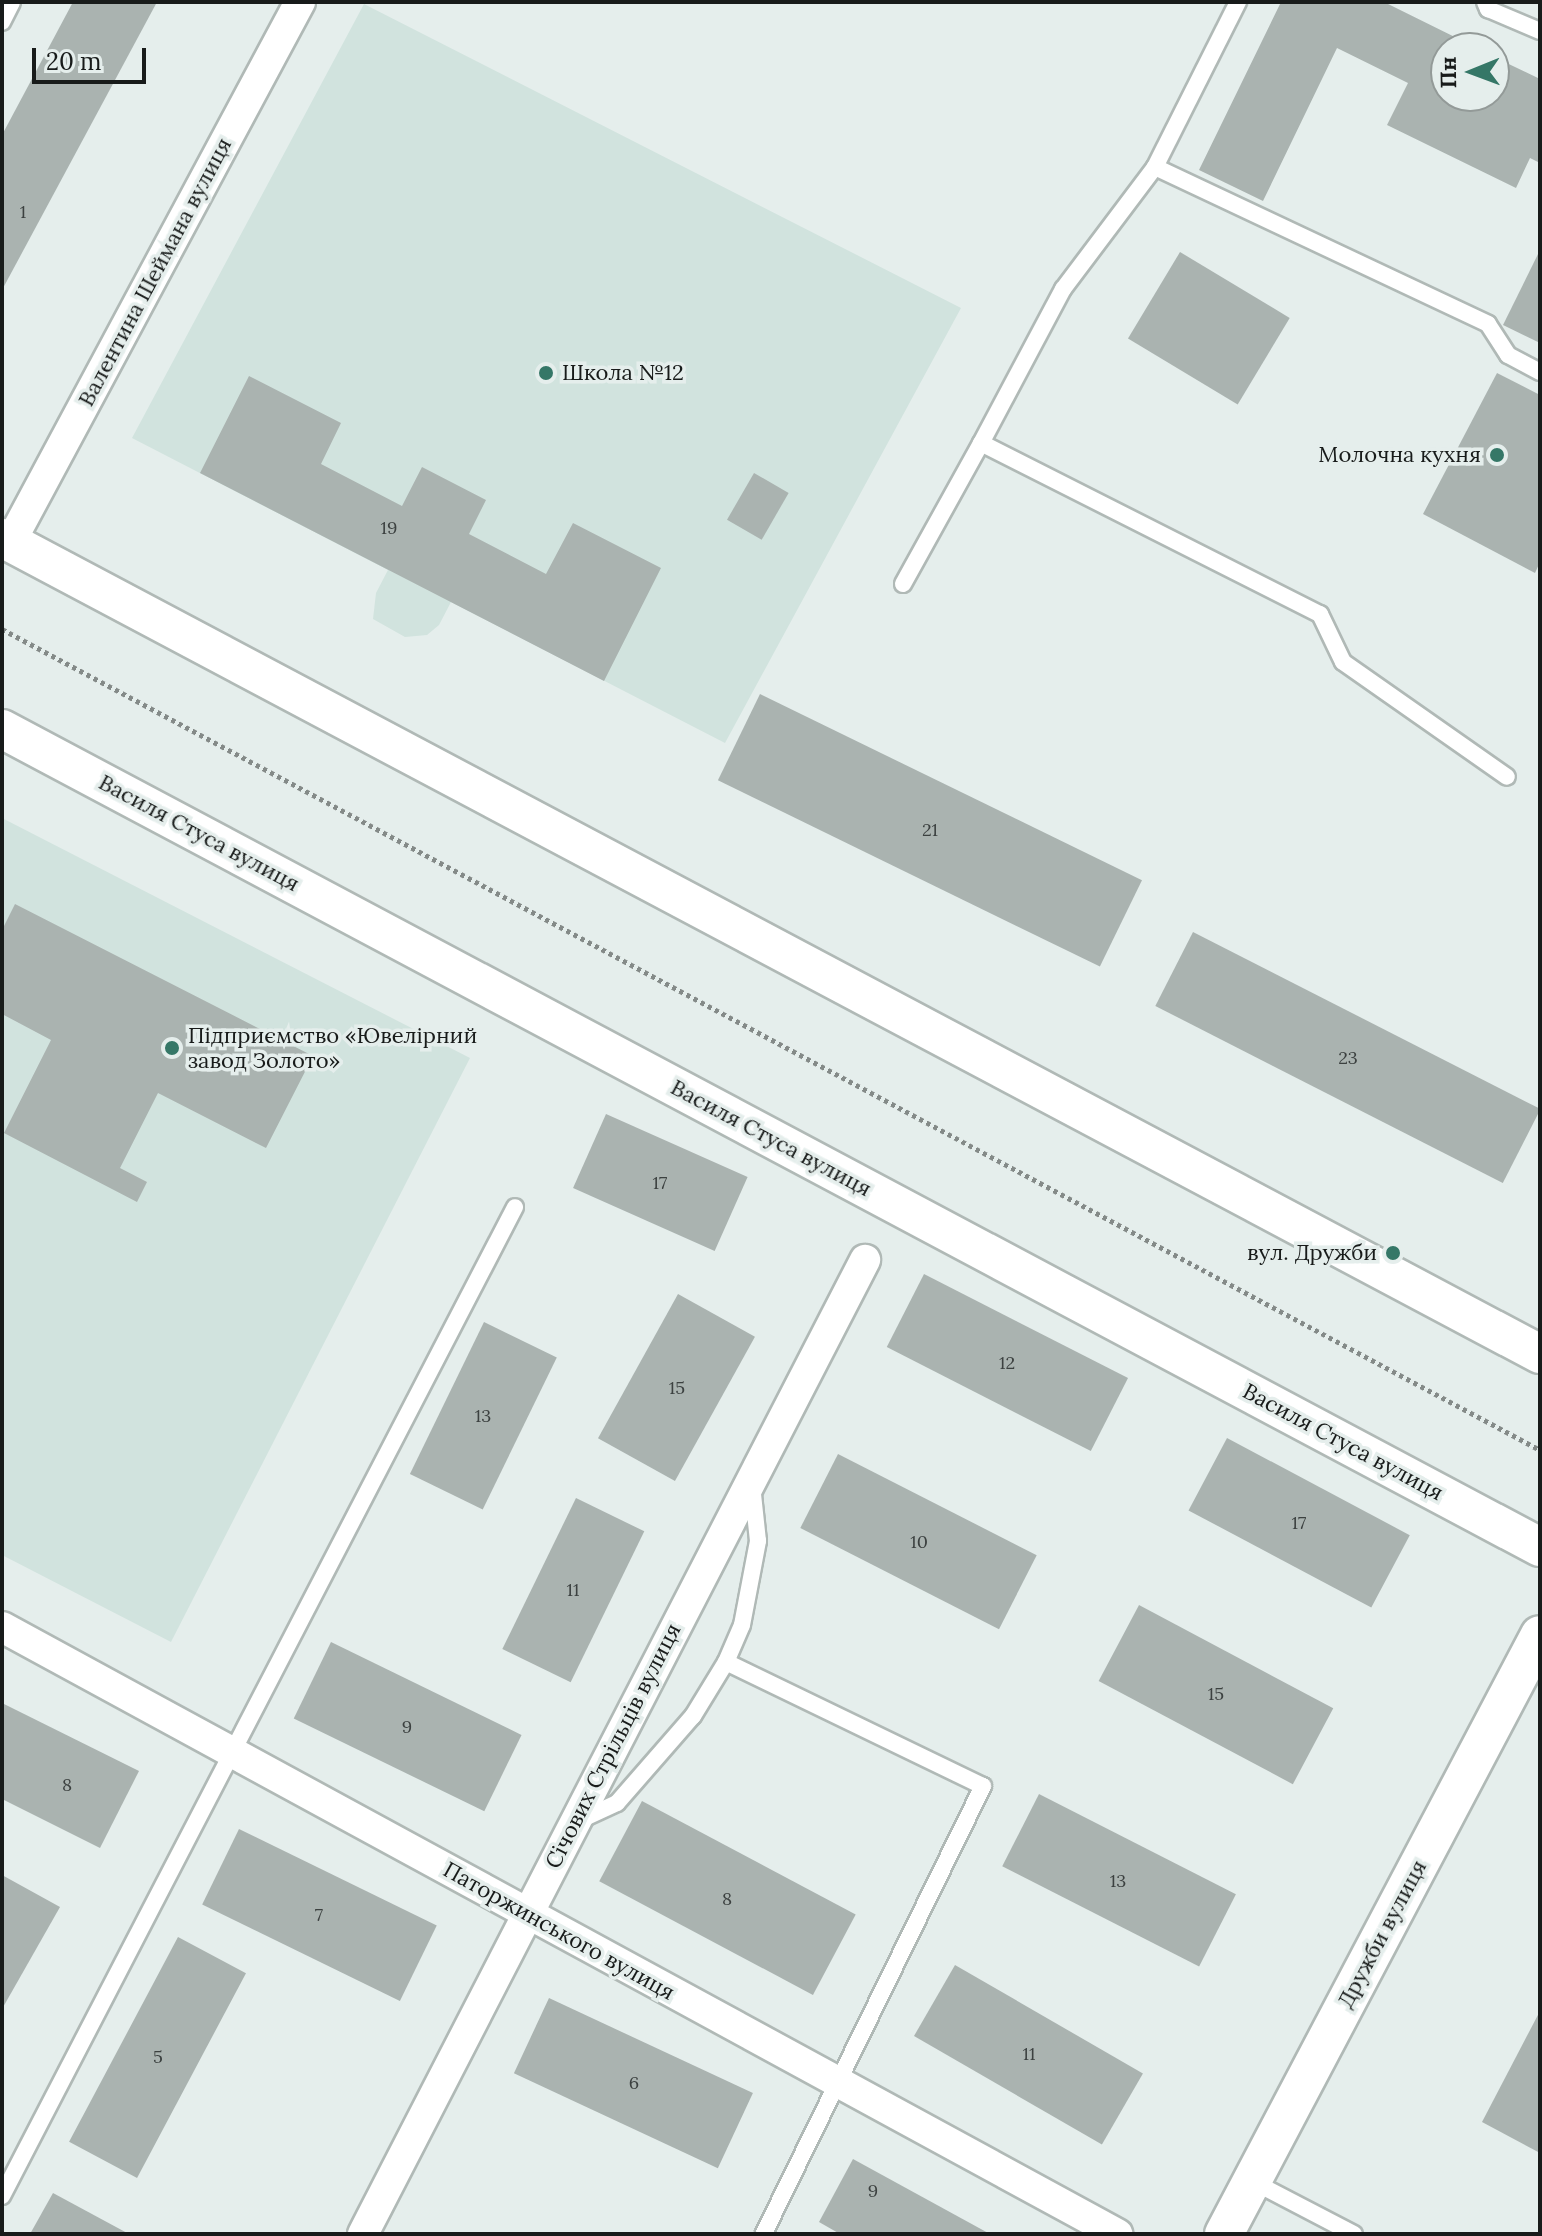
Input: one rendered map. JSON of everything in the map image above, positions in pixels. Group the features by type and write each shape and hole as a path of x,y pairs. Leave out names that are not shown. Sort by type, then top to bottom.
{"street":[{"name":"Валентина Шеймана вулиця","path":"6,541 300,2"},
{"path":"6,541 1540,1354"},
{"name":"Василя Стуса вулиця","path":"2,729 1540,1547"},
{"name":"Січових Стрільців вулиця","path":"363,2234 865,1260"},
{"name":"Паторжинського вулиця","path":"2,1627 1117,2234"},
{"name":"Дружби вулиця","path":"1224,2234 1540,1635"}],"lane":[{"path":"2,22 12,2"},
{"path":"903,584 1063,289 1155,167 1238,2"},
{"path":"1485,2 1488,9 1540,31"},
{"path":"1155,167 1488,324 1508,355 1540,372"},
{"path":"981,443 1320,614 1343,662 1507,777"},
{"path":"2,2196 515,1207"},
{"path":"573,1823 617,1803 693,1716 726,1662 742,1625 758,1541 751,1480"},
{"path":"726,1662 983,1786 764,2234"},
{"path":"1252,2181 1354,2234"}],"path":[{"path":"2,629 1540,1450"}],"shaded area":[{"name":"Школа №12","path":"364,4 961,308 725,743 451,602 439,625 427,635 405,637 373,619 376,593 388,570 132,438"},
{"name":"Підприємство «Ювелірний завод Золото»","path":"2,818 470,1058 171,1642 2,1555"}],"building":[{"path":"73,2 157,2 2,290 2,135"},
{"path":"1281,2 1384,2 1445,32 1430,32 1430,112 1510,112 1510,65 1540,79 1540,163 1530,158 1516,188 1387,125 1408,83 1337,48 1263,201 1199,170"},
{"path":"1540,250 1540,343 1503,325"},
{"path":"1180,252 1290,318 1238,404 1128,339"},
{"name":"Молочна кухня","path":"1497,373 1540,395 1540,562 1535,573 1423,514"},
{"path":"249,376 341,423 321,464 402,506 422,467 486,500 469,534 546,574 573,523 661,568 604,681 200,473"},
{"path":"754,473 789,493 762,540 727,520"},
{"path":"760,694 1142,880 1100,967 718,780"},
{"name":"Підприємство «Ювелірний завод Золото»","path":"15,904 313,1056 266,1148 158,1093 120,1168 147,1182 137,1202 4,1133 51,1040 2,1014 2,930"},
{"path":"1193,932 1540,1109 1503,1183 1155,1006"},
{"path":"606,1114 748,1177 715,1251 573,1188"},
{"path":"924,1274 1128,1378 1091,1451 887,1347"},
{"path":"678,1294 755,1337 675,1481 598,1438"},
{"path":"484,1322 557,1358 483,1509 410,1474"},
{"path":"1227,1438 1410,1535 1371,1608 1189,1510"},
{"path":"838,1454 1037,1555 999,1629 800,1528"},
{"path":"576,1498 644,1531 571,1682 502,1649"},
{"path":"1139,1605 1333,1708 1293,1784 1099,1681"},
{"path":"331,1642 522,1735 484,1811 294,1718"},
{"path":"2,1703 139,1771 100,1848 2,1799"},
{"path":"1039,1794 1236,1894 1199,1967 1002,1866"},
{"path":"642,1801 856,1915 813,1995 599,1881"},
{"path":"239,1829 437,1925 400,2001 202,1904"},
{"path":"2,1875 60,1907 2,2009"},
{"path":"178,1937 246,1973 137,2178 69,2142"},
{"path":"955,1965 1143,2074 1102,2145 914,2036"},
{"path":"549,1998 753,2093 718,2168 514,2073"},
{"path":"1540,2011 1540,2153 1482,2122"},
{"path":"853,2159 990,2234 840,2234 819,2222"},
{"path":"53,2193 129,2234 30,2234"}],"place":[{"name":"Школа №12","path":"546,373"},
{"name":"Молочна кухня","path":"1497,455"},
{"name":"Підприємство «Ювелірний завод Золото»","path":"172,1048"},
{"name":"вул. Дружби","path":"1393,1253"}]}
